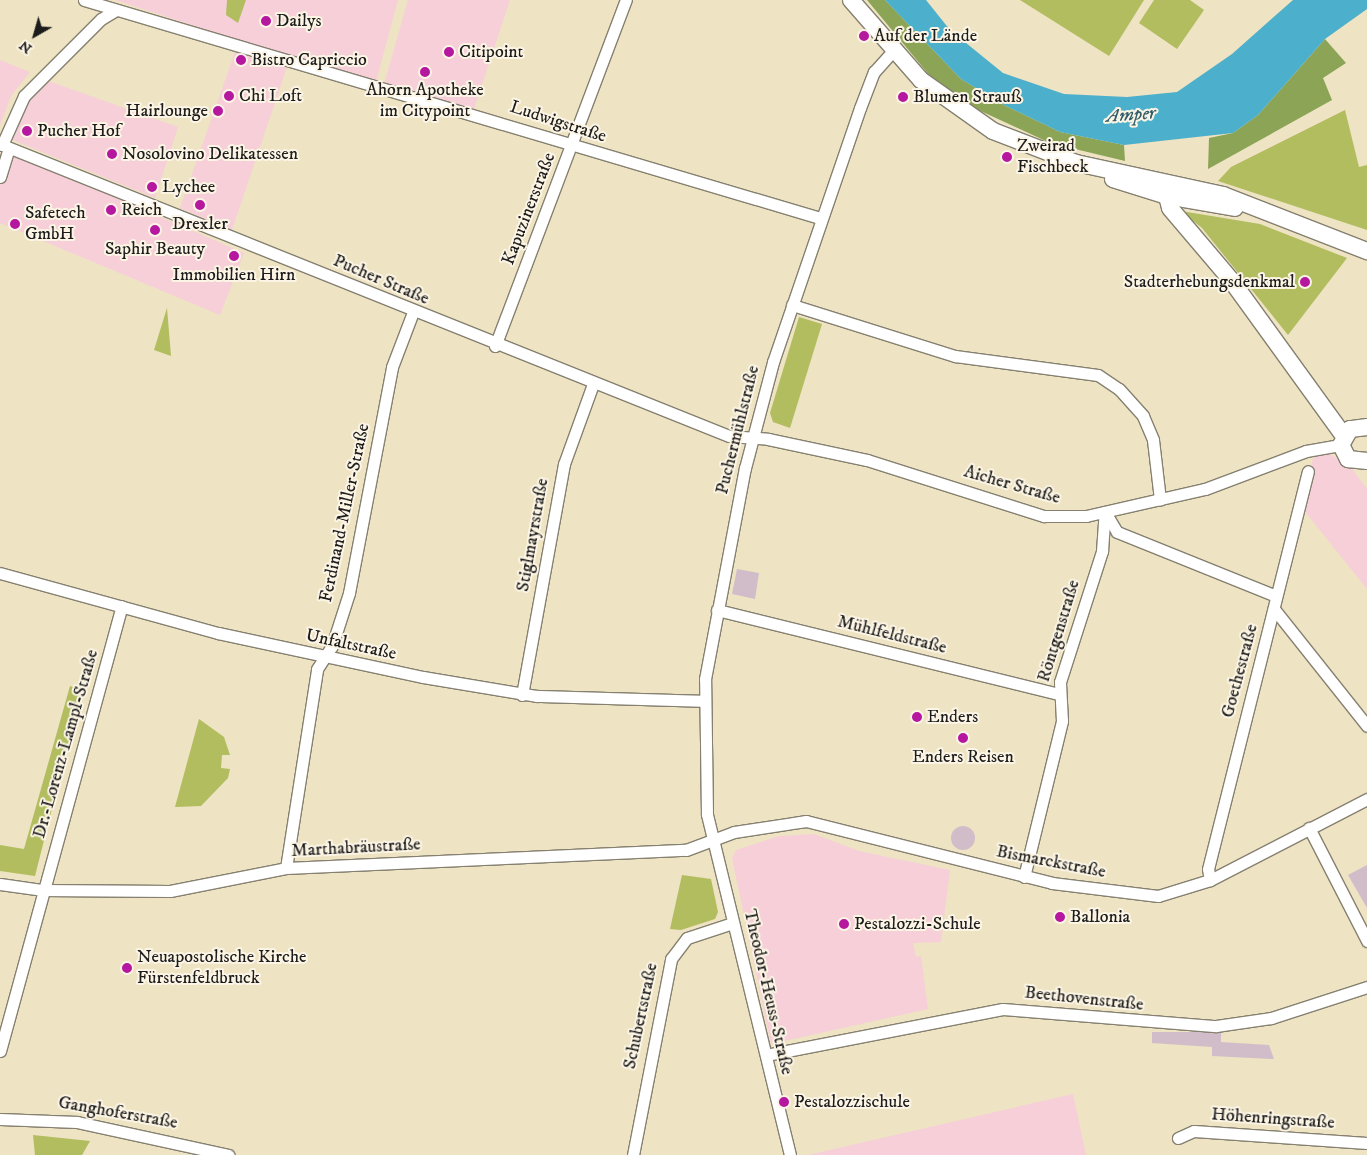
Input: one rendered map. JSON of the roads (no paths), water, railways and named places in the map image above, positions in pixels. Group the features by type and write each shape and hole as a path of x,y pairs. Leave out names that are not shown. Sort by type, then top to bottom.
{"street":[{"name":"Ludwigstraße","path":"84,0 571,146 820,218"},
{"name":"Kapuzinerstraße","path":"495,346 626,0"},
{"path":"851,0 894,51 962,114 1017,142 1167,196 1273,215"},
{"path":"0,177 4,146 24,96 101,19 116,10"},
{"name":"Puchermühlstraße","path":"712,838 704,790 703,701 717,610 752,439 820,218 874,72 894,51"},
{"name":"Pucher Straße","path":"4,146 592,384 730,436 752,439"},
{"path":"1076,163 1223,195 1367,250"},
{"path":"1167,196 1170,208 1231,280 1342,440 1348,459 1366,464"},
{"path":"792,305 954,356 1098,375 1119,389 1143,416 1153,440 1160,500"},
{"name":"Ferdinand-Miller-Straße","path":"286,868 317,669 325,658 349,592 392,367 413,312"},
{"name":"Stiglmayrstraße","path":"522,695 564,464 592,384"},
{"path":"1342,440 1353,427 1367,428"},
{"name":"Aicher Straße","path":"752,439 819,449 902,470 1044,516 1105,512 1223,484 1306,451 1342,440"},
{"name":"Goethestraße","path":"1210,880 1207,871 1274,609 1274,594 1308,471"},
{"path":"1105,512 1117,532 1274,594"},
{"name":"Röntgenstraße","path":"1024,877 1062,721 1058,694 1102,551 1105,512"},
{"name":"Unfaltstraße","path":"0,573 325,658 522,695 703,701"},
{"name":"Dr.-Lorenz-Lampl-Straße","path":"0,1051 42,890 76,785 122,606"},
{"path":"1274,609 1367,726"},
{"name":"Mühlfeldstraße","path":"717,610 1058,694"},
{"name":"Bismarckstraße","path":"712,838 806,821 1024,877 1138,896 1175,894 1210,880 1367,799"},
{"path":"1309,828 1367,941"},
{"name":"Marthabräustraße","path":"0,884 42,890 170,891 286,868 686,850 712,838"},
{"name":"Theodor-Heuss-Straße","path":"712,838 790,1155"},
{"name":"Schubertstraße","path":"633,1155 671,959 687,938 733,923"},
{"name":"Beethovenstraße","path":"766,1055 1004,1009 1216,1026 1271,1018 1367,987"},
{"name":"Ganghoferstraße","path":"0,1119 77,1122 228,1155"},
{"name":"Höhenringstraße","path":"1178,1138 1194,1131 1367,1142"}],"water":[{"name":"Amper","path":"885,0 926,0 950,30 1003,73 1064,94 1127,97 1177,92 1232,54 1293,0 1367,0 1367,9 1325,39 1258,115 1233,133 1124,145 1060,132 1004,105 961,79"}],"place":[{"name":"Dailys","path":"266,21"},
{"name":"Auf der Lände","path":"864,36"},
{"name":"Citipoint","path":"449,52"},
{"name":"Bistro Capriccio","path":"241,60"},
{"name":"Ahorn Apotheke im Citypoint","path":"425,72"},
{"name":"Chi Loft","path":"229,96"},
{"name":"Blumen Strauß","path":"903,97"},
{"name":"Hairlounge","path":"218,111"},
{"name":"Pucher Hof","path":"27,131"},
{"name":"Nosolovino Delikatessen","path":"112,154"},
{"name":"Zweirad Fischbeck","path":"1007,157"},
{"name":"Lychee","path":"152,187"},
{"name":"Drexler","path":"200,205"},
{"name":"Reich","path":"111,210"},
{"name":"Safetech GmbH","path":"15,224"},
{"name":"Saphir Beauty","path":"155,230"},
{"name":"Immobilien Hirn","path":"234,256"},
{"name":"Stadterhebungsdenkmal","path":"1305,282"},
{"name":"Enders","path":"917,717"},
{"name":"Enders Reisen","path":"963,738"},
{"name":"Ballonia","path":"1060,917"},
{"name":"Pestalozzi-Schule","path":"844,924"},
{"name":"Neuapostolische Kirche Fürstenfeldbruck","path":"127,968"},
{"name":"Pestalozzischule","path":"784,1102"}]}
